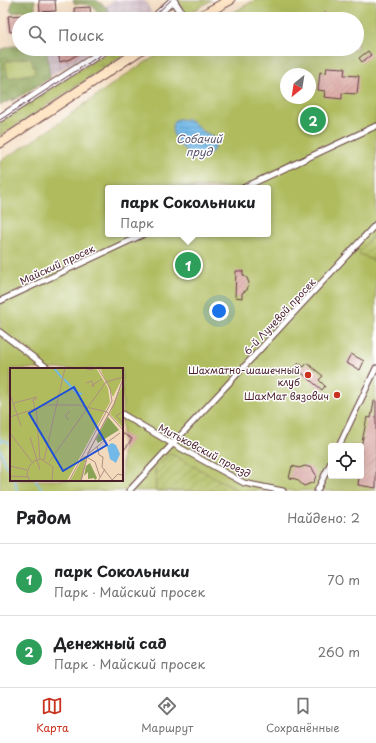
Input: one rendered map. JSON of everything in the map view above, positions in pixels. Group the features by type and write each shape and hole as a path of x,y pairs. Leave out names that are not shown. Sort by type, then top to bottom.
{"main road":[{"path":"208,12 230,0"},
{"path":"0,143 131,56"}],"street":[{"path":"160,12 173,0 181,12"},
{"path":"0,118 96,56"},
{"path":"249,185 376,126"},
{"name":"6-й Лучевой просек","path":"129,491 376,224"},
{"name":"Майский просек","path":"0,301 138,237"},
{"path":"0,332 48,368"},
{"path":"340,443 376,368"},
{"name":"Митьковский проезд","path":"123,415 244,483 283,491"},
{"path":"317,491 328,468"}],"shaded area":[{"path":"114,0 145,0 151,12 105,12 104,7"},
{"path":"44,56 84,56 51,76"}],"green space":[{"path":"13,0 35,0 36,12 21,11 12,12 10,11"},
{"path":"73,0 96,0 106,7 108,12 97,12 95,8 87,4 75,4"},
{"path":"177,0 212,0 191,12 184,12"},
{"path":"255,0 376,0 376,491 0,491 0,161 43,134 125,75 156,56 364,56 364,12 234,12"},
{"path":"12,46 12,56 48,56 50,78 12,101 15,98 0,105 0,50"},
{"path":"101,56 122,56 0,136 0,122"},
{"path":"31,57 35,73 8,78 5,62"},
{"path":"376,232 376,262 358,253"},
{"path":"170,453 239,491 156,491 155,469"}],"water":[{"name":"Собачий пруд","path":"178,119 190,120 201,130 217,139 215,146 208,156 198,160 178,143 172,126 174,121"}],"building":[{"path":"39,0 55,0 56,11 40,12"},
{"path":"90,7 90,12 74,12 74,8"},
{"path":"8,16 12,16 12,32 10,32"},
{"path":"368,51 371,55 362,62 359,58 364,56"},
{"path":"59,56 75,56 70,59 60,62"},
{"path":"327,67 345,68 344,75 359,76 357,94 342,93 342,99 324,97 325,91 318,90 320,72 326,73"},
{"path":"236,271 243,271 243,275 247,278 249,283 247,290 242,293 242,298 235,297"},
{"path":"351,354 364,361 360,370 346,363"},
{"name":"Шахматно-шашечный клуб","path":"299,363 304,367 307,363 323,376 319,380 325,386 322,390 295,367"},
{"path":"374,401 376,401 376,488 358,485 359,479 364,479 364,443 362,443 367,417 371,418"},
{"path":"123,434 132,439 123,452"},
{"path":"292,466 299,468 305,466 312,468 316,475 314,482 304,486 296,479 289,478"}],"waterway":[{"path":"0,438 2,440 0,443"},
{"path":"2,440 7,441 10,445"},
{"path":"0,448 5,465 10,470"},
{"path":"15,481 17,491"},
{"path":"36,481 44,491"}],"tram line":[{"path":"158,12 171,0"},
{"path":"0,120 99,56"}],"place":[{"name":"Денежный сад","path":"313,120"},
{"name":"парк Сокольники","path":"188,265"},
{"name":"Шахматно-шашечный клуб","path":"308,375"},
{"name":"ШахМат вязович","path":"337,395"}]}
